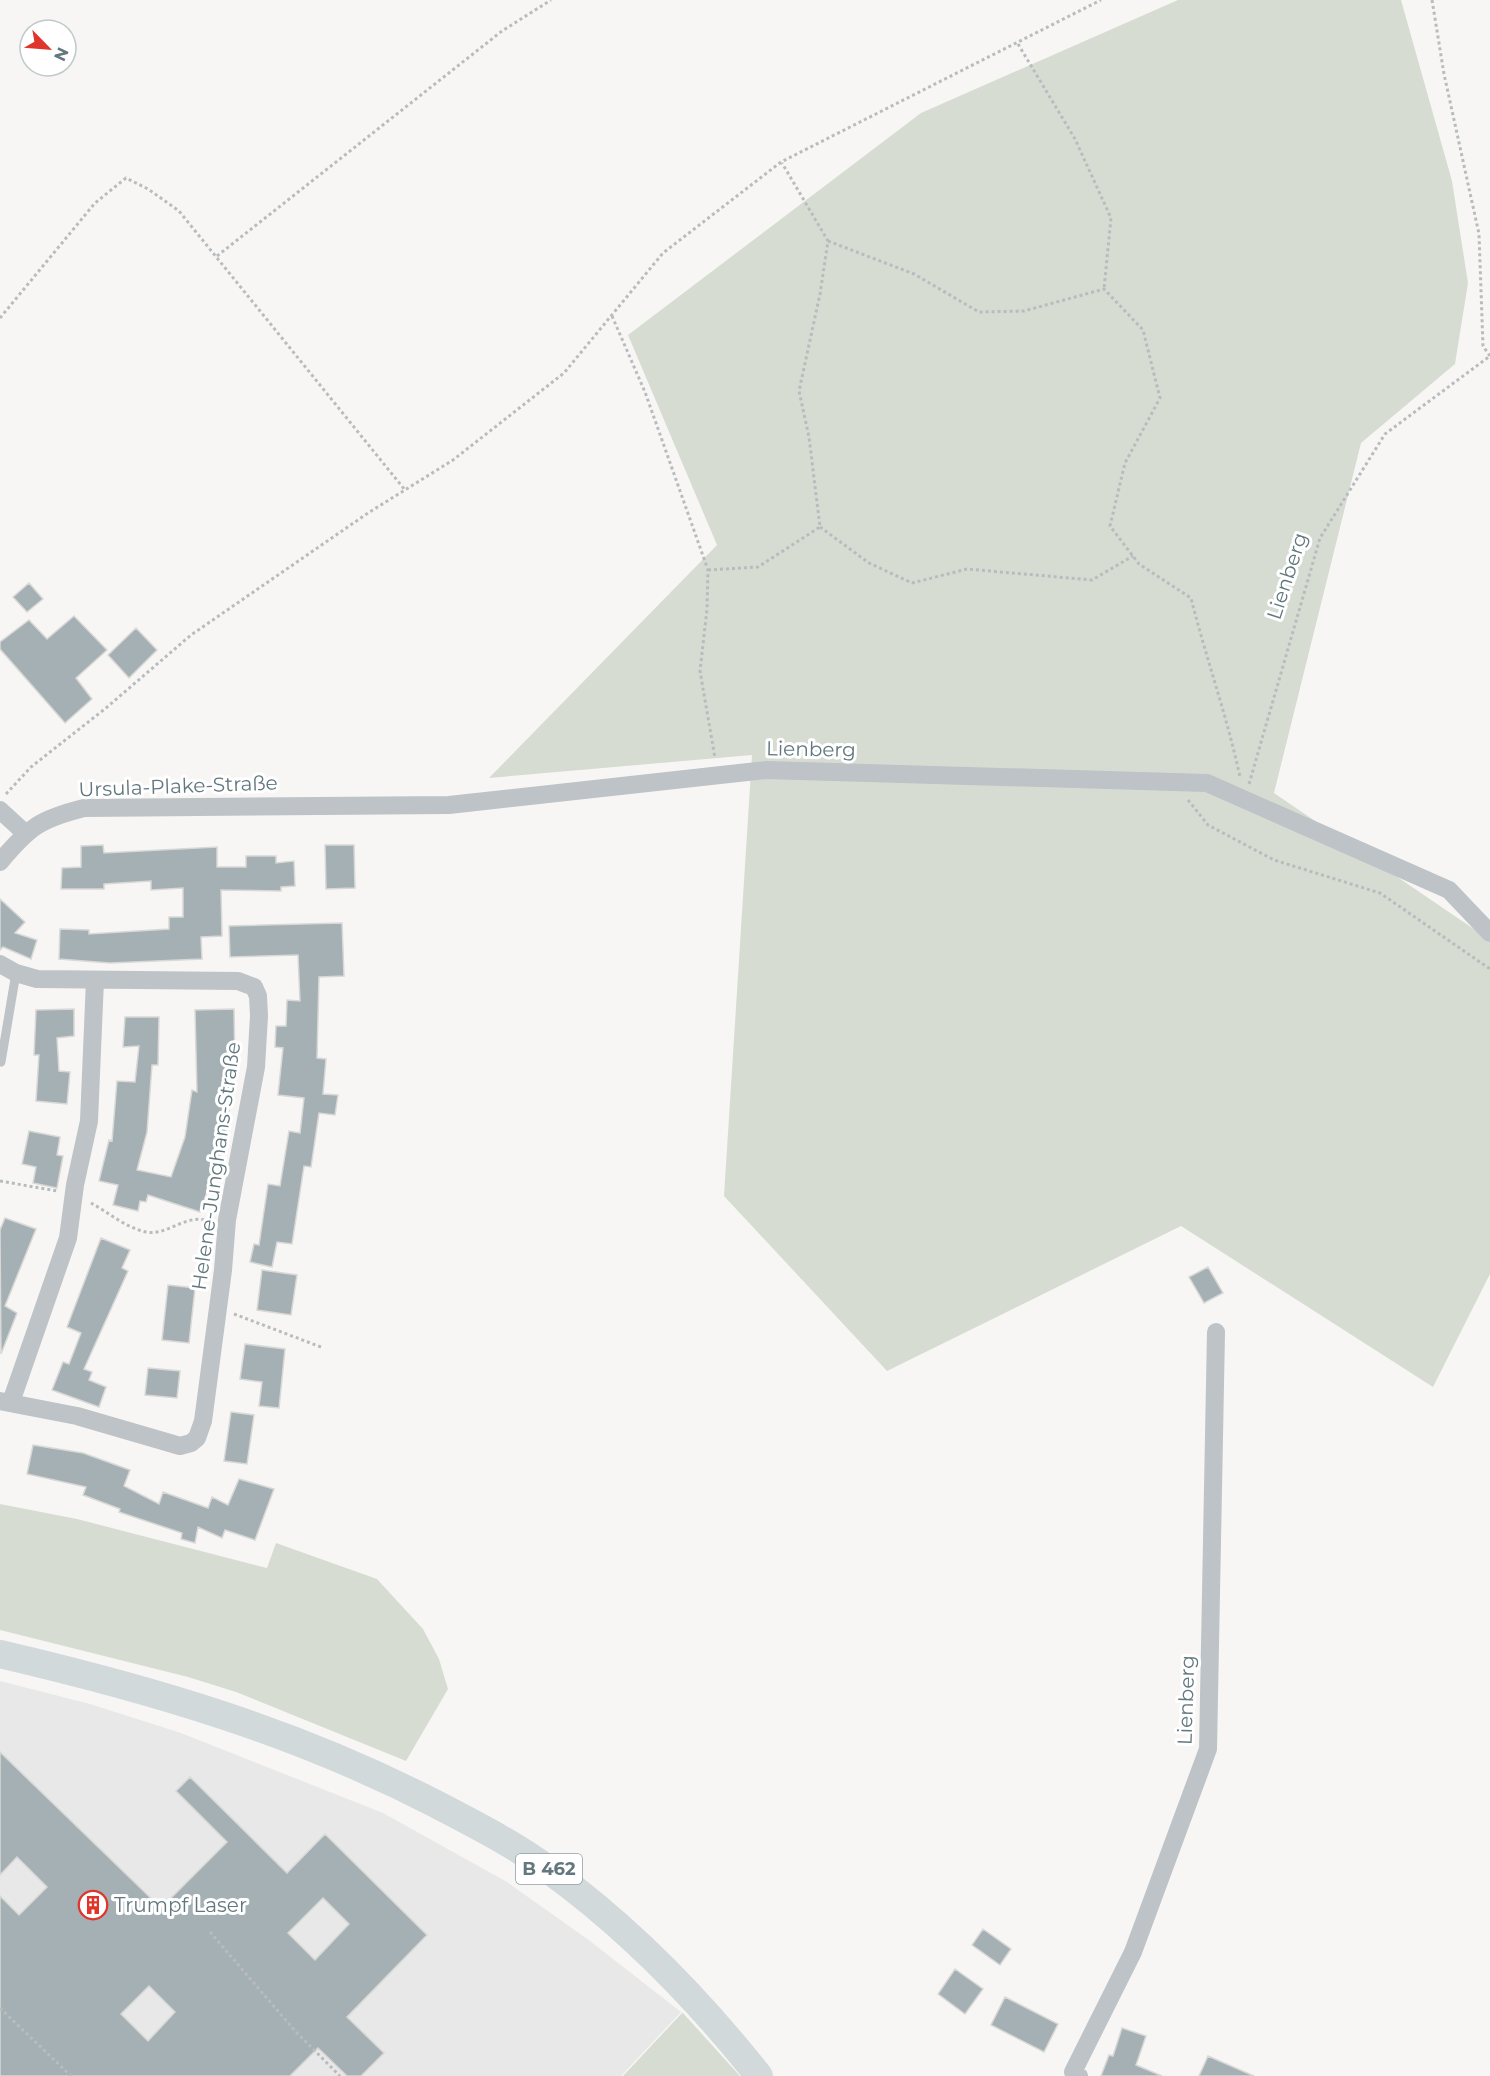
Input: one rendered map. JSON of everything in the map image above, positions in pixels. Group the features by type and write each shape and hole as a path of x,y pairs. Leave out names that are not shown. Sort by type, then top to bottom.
{"main road":[{"name":"B 462","path":"0,1654 109,1680 210,1709 306,1743 390,1780 477,1826 549,1870 625,1932 680,1983 759,2076"}],"street":[{"name":"Lienberg","path":"375,804 449,805 766,770 1208,783 1449,890 1490,933"},
{"name":"Ursula-Plake-Straße","path":"0,862 25,833 45,820 84,808 375,804"},
{"path":"0,810 25,833"},
{"name":"Helene-Junghans-Straße","path":"0,964 16,974 37,979 238,981 254,987 258,1006 256,1067 226,1227 219,1308 203,1421 197,1438 186,1446 172,1444 77,1416 6,1401"},
{"path":"6,1401 68,1238 88,1121 95,981"},
{"name":"Lienberg","path":"1079,2076 1073,2072 1133,1952 1208,1749 1216,1332"}],"lane":[{"path":"1,1062 16,974"}],"path":[{"path":"217,256 501,31 550,0"},
{"path":"0,800 31,767 106,708 191,635 453,460 564,373 663,254 781,162 1101,0"},
{"path":"1432,0 1444,74 1479,234 1483,346 1490,356"},
{"path":"1018,44 1075,139 1111,218 1104,289 1143,330 1160,398 1125,463 1110,526 1139,564 1191,598 1211,675 1229,725 1245,800"},
{"path":"781,162 828,241 914,274 979,312 1024,310 1104,289"},
{"path":"0,318 94,203 126,178 148,189 179,211 405,490"},
{"path":"828,241 820,294 799,391 809,437 820,527 869,563 912,583 967,569 1092,580 1133,556"},
{"path":"611,316 645,392 708,570 707,609 700,671 719,775"},
{"name":"Lienberg","path":"1245,800 1320,538 1385,434 1490,356"},
{"path":"708,570 759,567 820,527"},
{"path":"1174,782 1208,825 1274,860 1380,893 1490,969"},
{"path":"0,1181 74,1194 146,1232 158,1231 185,1220 199,1218 226,1227"},
{"path":"219,1308 321,1347"},
{"path":"210,1932 296,2032 340,2076"},
{"path":"0,2008 71,2076"}],"shaded area":[{"path":"1178,0 1401,0 1452,181 1468,283 1455,364 1361,443 1274,793 1490,940 1490,1274 1433,1387 1181,1226 887,1371 724,1196 752,755 489,778 717,545 628,335 921,113"},
{"path":"0,1504 77,1519 267,1568 276,1543 377,1579 423,1629 439,1659 448,1689 406,1761 236,1692 188,1677 0,1630"},
{"path":"0,1681 90,1704 181,1733 383,1813 507,1882 590,1941 681,2012 621,2076 0,2076"},
{"path":"682,2013 740,2076 623,2076"}],"building":[{"path":"29,583 43,599 27,612 13,597"},
{"path":"74,616 107,650 76,678 92,699 65,723 0,649 0,642 29,620 47,639"},
{"path":"136,628 157,650 129,678 108,655"},
{"path":"103,845 104,853 217,847 217,867 246,867 246,856 276,856 276,863 294,861 295,886 281,887 281,891 221,890 222,936 201,937 202,959 110,963 59,959 60,929 89,930 89,934 169,929 169,917 183,917 183,888 151,890 151,881 104,884 104,889 61,889 62,868 81,867 81,846"},
{"path":"325,845 354,845 355,888 326,889"},
{"path":"0,899 25,922 15,933 37,940 31,959 3,947 0,950"},
{"path":"342,923 344,976 319,977 317,1058 326,1059 323,1094 338,1095 335,1115 319,1113 311,1167 304,1166 292,1244 277,1242 272,1267 250,1262 254,1244 259,1245 268,1184 280,1186 289,1131 300,1133 304,1098 278,1095 283,1048 275,1047 276,1026 286,1026 287,1000 300,1001 298,955 230,957 229,926"},
{"path":"74,1009 74,1036 57,1038 59,1071 70,1072 67,1104 36,1101 39,1055 34,1055 36,1010"},
{"path":"234,1009 235,1070 224,1143 200,1212 148,1195 146,1202 140,1201 138,1211 113,1205 118,1185 99,1181 109,1140 112,1141 117,1081 135,1082 139,1046 123,1047 125,1017 159,1017 158,1065 152,1065 147,1132 137,1170 171,1177 185,1137 192,1090 197,1092 195,1010"},
{"path":"29,1131 60,1137 57,1155 63,1156 57,1188 33,1183 36,1167 22,1164"},
{"path":"5,1218 36,1229 5,1306 17,1313 1,1354 0,1230"},
{"path":"101,1238 130,1250 122,1268 128,1271 84,1369 92,1372 89,1380 106,1387 99,1407 52,1390 63,1362 69,1364 81,1333 67,1327"},
{"path":"1208,1267 1223,1293 1204,1303 1189,1277"},
{"path":"262,1270 297,1275 291,1315 257,1310"},
{"path":"168,1285 195,1288 189,1343 162,1340"},
{"path":"245,1344 285,1349 279,1408 259,1406 262,1382 240,1379"},
{"path":"148,1368 180,1371 177,1398 145,1395"},
{"path":"231,1412 254,1415 247,1464 224,1461"},
{"path":"33,1445 83,1453 130,1470 124,1486 159,1504 163,1492 208,1508 212,1497 228,1505 239,1479 274,1489 255,1540 225,1530 222,1538 198,1527 195,1543 181,1539 182,1533 119,1512 120,1509 83,1495 86,1487 27,1474"},
{"path":"0,1752 161,1908 227,1842 176,1791 190,1777 287,1873 325,1834 427,1935 347,2017 384,2053 361,2076 347,2076 318,2048 290,2076 0,2076 0,1896 19,1915 47,1887 17,1857 0,1875","holes":["323,1898 349,1924 315,1960 288,1933","149,1986 175,2012 148,2041 121,2014"]},
{"path":"983,1929 1011,1949 1000,1965 972,1945"},
{"path":"955,1969 983,1989 965,2014 938,1994"},
{"path":"1005,1997 1058,2024 1044,2052 991,2025"},
{"path":"1122,2028 1146,2036 1136,2065 1162,2076 1101,2076 1109,2055 1113,2056"},
{"path":"1208,2056 1254,2076 1199,2076"}],"place":[{"name":"Trumpf Laser","path":"93,1905"}]}
